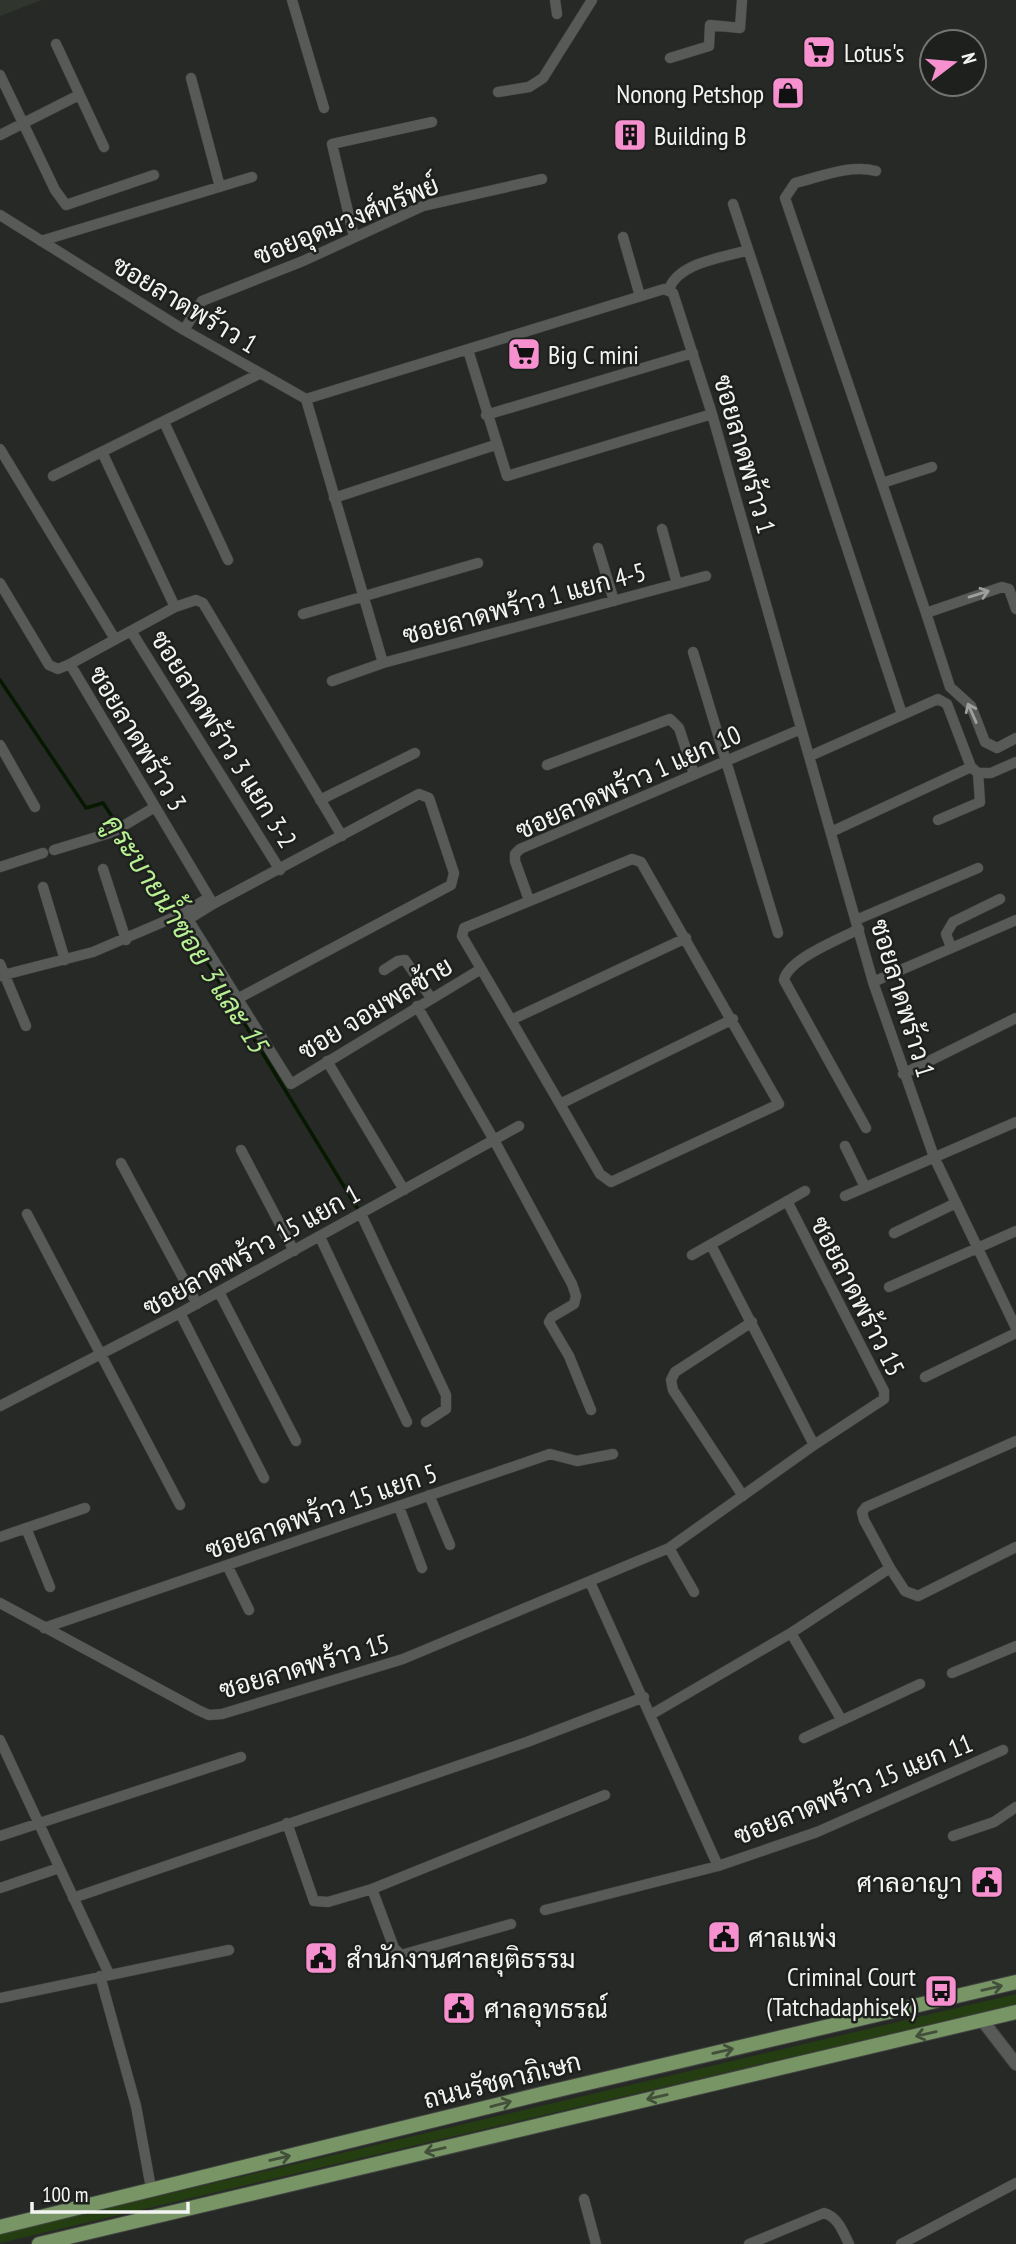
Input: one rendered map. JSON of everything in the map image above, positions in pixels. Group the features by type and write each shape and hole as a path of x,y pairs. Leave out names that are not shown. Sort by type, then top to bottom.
{"main road":[{"name":"ถนนรัชดาภิเษก","path":"0,2227 151,2188 1016,1982"},
{"name":"ถนนรัชดาภิเษก","path":"43,2244 1016,2012"}],"street":[{"path":"292,0 324,108"},
{"path":"555,0 558,14"},
{"path":"498,92 529,87 543,78 592,0"},
{"path":"670,58 709,46 710,25 740,28 742,0"},
{"path":"56,44 104,147"},
{"path":"0,75 55,190 66,205 154,175"},
{"path":"191,78 220,187"},
{"path":"0,135 79,95"},
{"path":"354,237 332,144 432,122"},
{"path":"876,171 864,168 850,170 795,183 785,198 950,687 971,706 985,742 996,748 1016,738"},
{"path":"41,241 252,177"},
{"name":"ซอยอุดมวงศ์ทรัพย์","path":"184,330 202,301 423,206 542,179"},
{"path":"733,204 902,714"},
{"name":"ซอยลาดพร้าว 1","path":"0,215 184,330 306,399"},
{"path":"623,237 640,296"},
{"path":"383,663 306,399 669,289 678,274 748,250"},
{"name":"ซอยลาดพร้าว 1","path":"669,289 675,296 732,468 873,982 903,1074 934,1157 1016,1331"},
{"path":"468,350 504,473 512,477 712,414"},
{"path":"486,415 693,353"},
{"path":"53,476 259,374"},
{"path":"164,422 228,561"},
{"path":"334,498 495,445"},
{"path":"0,449 115,639"},
{"path":"102,452 174,607"},
{"path":"882,483 932,467"},
{"path":"662,529 677,584"},
{"path":"598,548 614,601"},
{"path":"303,614 478,563"},
{"name":"ซอยลาดพร้าว 1 แยก 4-5","path":"332,681 383,663 706,576"},
{"name":"ซอยลาดพร้าว 3","path":"0,583 49,665 58,669 70,664 211,901"},
{"path":"926,613 1002,587 1009,589 1016,610"},
{"path":"70,664 174,607 197,600 208,609 342,836"},
{"name":"ซอยลาดพร้าว 3 แยก 3-2","path":"131,631 281,870"},
{"path":"693,652 778,933"},
{"path":"810,756 938,699 945,701 975,770 980,802 938,820"},
{"path":"547,765 670,719 679,728 694,774"},
{"name":"ซอยลาดพร้าว 1 แยก 10","path":"529,900 515,861 520,849 802,729"},
{"path":"0,745 35,807"},
{"path":"320,800 415,753"},
{"path":"831,832 975,770 991,774 1016,762"},
{"path":"2,975 65,960 126,940 181,917 281,870 424,794 432,806 454,880 451,885 237,999 181,917"},
{"path":"54,850 120,828 155,807"},
{"path":"0,867 43,853"},
{"path":"636,859 646,867 685,938 779,1104 611,1182 600,1174 461,931 529,900 636,859"},
{"path":"866,1128 784,980 785,972 794,963 858,925 978,868"},
{"path":"103,869 126,940"},
{"path":"43,887 65,960"},
{"path":"951,947 946,934 953,922 1000,899"},
{"path":"873,982 1016,920"},
{"path":"511,1020 685,938"},
{"path":"384,970 398,961 405,960 431,998"},
{"path":"0,964 2,975 26,1026"},
{"name":"ซอย จอมพลซ้าย","path":"237,999 291,1084 481,969"},
{"path":"417,1006 572,1284 576,1296 573,1304 552,1317 549,1322 569,1356 591,1410"},
{"path":"903,1074 1016,1018"},
{"path":"560,1104 733,1019"},
{"path":"327,1061 404,1190"},
{"path":"845,1196 1016,1122"},
{"name":"ซอยลาดพร้าว 15 แยก 1","path":"0,1406 197,1304 519,1126"},
{"path":"845,1146 865,1187"},
{"path":"241,1150 295,1251"},
{"path":"121,1163 197,1304"},
{"path":"692,1255 805,1191"},
{"name":"ซอยลาดพร้าว 15","path":"0,1603 198,1710 209,1715 222,1714 403,1659 669,1548 884,1399 884,1391 787,1201"},
{"path":"894,1233 956,1203"},
{"path":"27,1214 180,1505"},
{"path":"361,1214 446,1395 446,1409 426,1422"},
{"path":"888,1287 1016,1231"},
{"path":"320,1237 407,1422"},
{"path":"711,1245 814,1445"},
{"path":"219,1292 296,1441"},
{"path":"180,1313 264,1478"},
{"path":"743,1496 673,1390 671,1380 675,1372 752,1322"},
{"path":"925,1377 1016,1331"},
{"path":"1016,1441 866,1507 862,1513 905,1591 918,1596 1016,1547"},
{"name":"ซอยลาดพร้าว 15 แยก 5","path":"44,1628 228,1567 550,1454 577,1461 613,1454"},
{"path":"429,1495 450,1545"},
{"path":"399,1507 422,1568"},
{"path":"0,1537 85,1508"},
{"path":"26,1528 50,1587"},
{"path":"669,1548 694,1592"},
{"path":"228,1567 249,1610"},
{"path":"652,1714 791,1633 890,1568"},
{"path":"590,1582 652,1714 718,1866"},
{"path":"791,1633 841,1719"},
{"path":"952,1674 1016,1646"},
{"path":"804,1738 920,1684"},
{"path":"73,1898 527,1742 644,1697"},
{"path":"0,1740 73,1898 104,1975 136,2106 151,2188"},
{"name":"ซอยลาดพร้าว 15 แยก 11","path":"545,1910 718,1866 856,1816 1003,1750"},
{"path":"0,1836 241,1757"},
{"path":"287,1823 314,1900 328,1902 372,1889 605,1796"},
{"path":"953,1836 994,1822 1016,1807"},
{"path":"0,1888 59,1868"},
{"path":"372,1889 394,1948 401,1955 511,1924"},
{"path":"0,1998 229,1950"},
{"path":"982,2020 1016,2064"},
{"path":"901,2244 1016,2183"},
{"path":"584,2199 596,2244"},
{"path":"748,2244 824,2214 831,2215 841,2226 849,2244"}],"shaded area":[{"path":"0,0 42,0 0,16"}],"green space":[{"path":"1016,1994 1016,2004 0,2243 0,2234"}],"waterway":[{"name":"คูระบายน้ำซอย 3 และ 15","path":"0,680 86,808 103,803 185,926 359,1211"}],"place":[{"name":"Lotus's","path":"819,52"},
{"name":"Nonong Petshop","path":"788,93"},
{"name":"Building B","path":"630,135"},
{"name":"Big C mini","path":"524,354"},
{"name":"ศาลอาญา","path":"987,1882"},
{"name":"ศาลแพ่ง","path":"724,1937"},
{"name":"สำนักงานศาลยุติธรรม","path":"321,1958"},
{"name":"Criminal Court (Tatchadaphisek)","path":"941,1991"},
{"name":"ศาลอุทธรณ์","path":"459,2008"}]}
